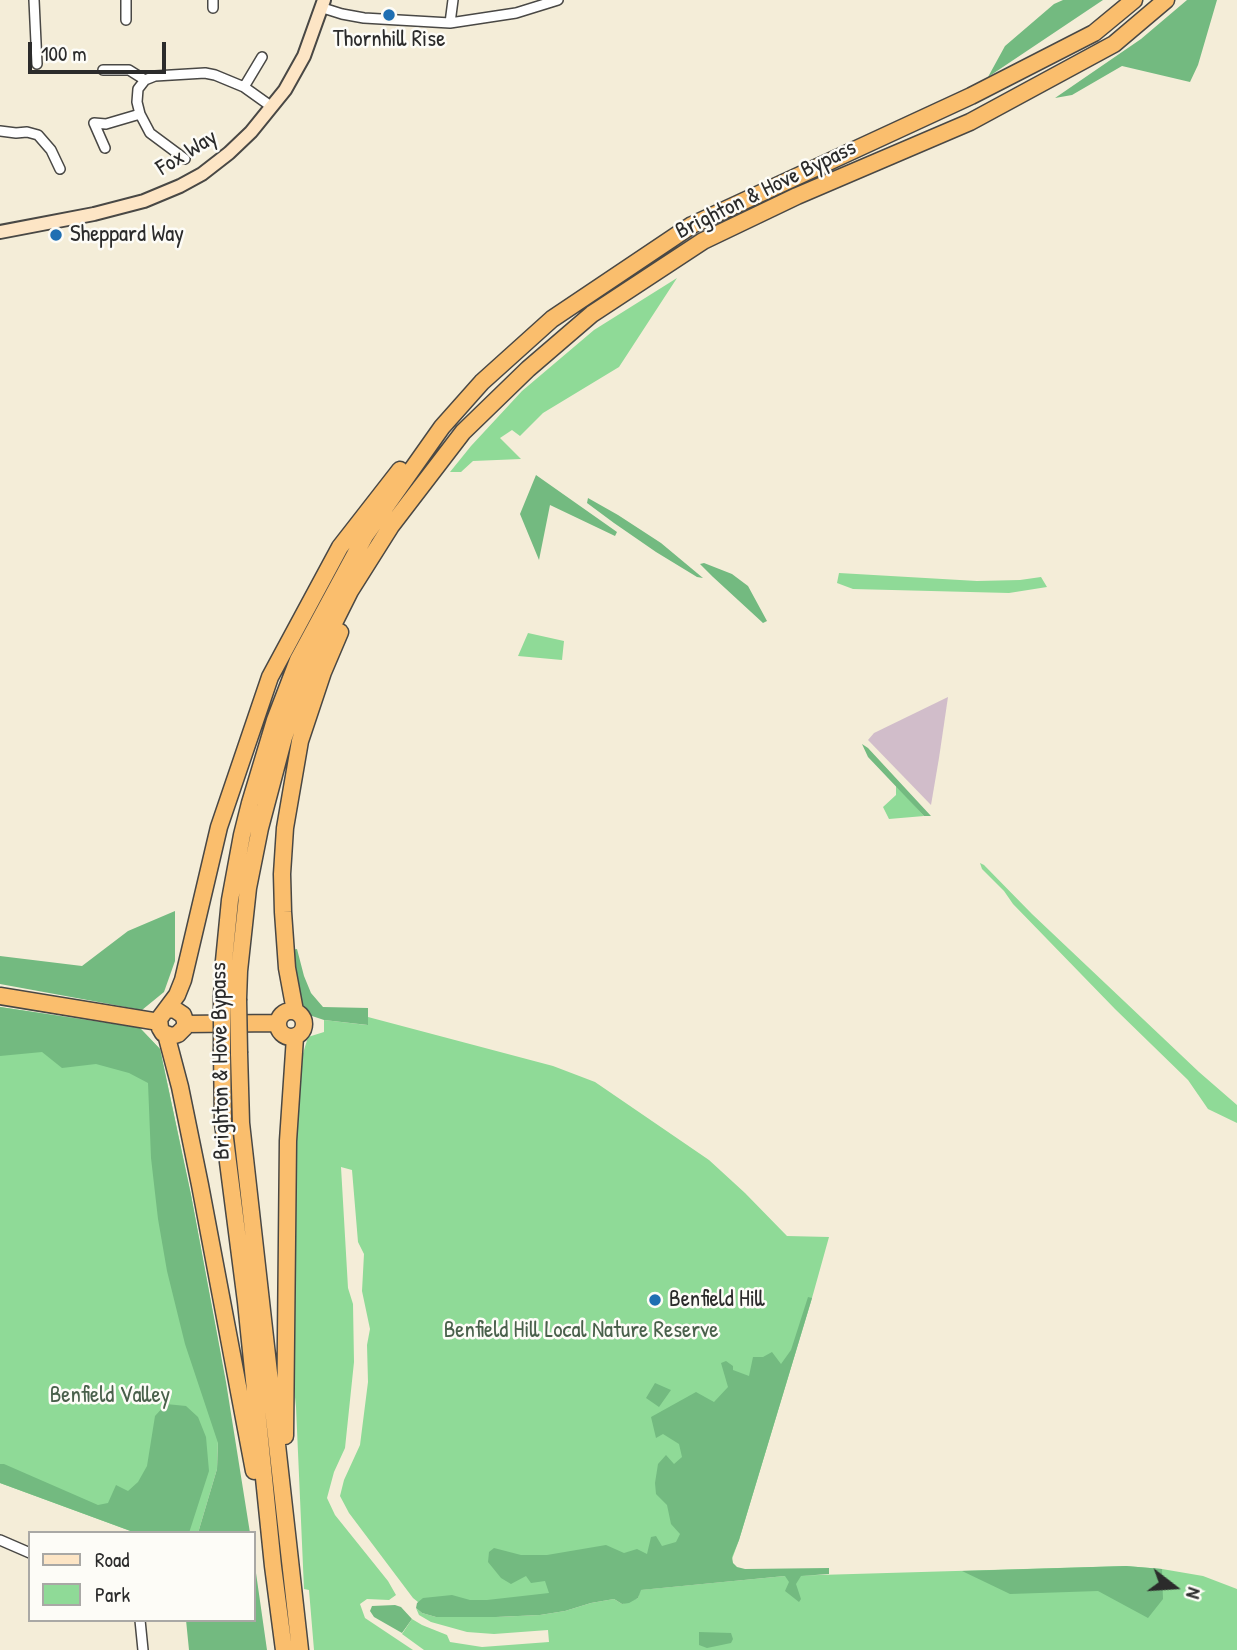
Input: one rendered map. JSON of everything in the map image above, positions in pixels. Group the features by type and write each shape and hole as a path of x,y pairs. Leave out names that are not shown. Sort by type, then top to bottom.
{"highway":[{"name":"Brighton & Hove Bypass","path":"284,1650 246,1302 223,1123 230,1052 226,940 235,869 250,803 275,720 298,660 365,536 442,427 482,382 552,319 691,225 971,96 1094,33 1134,0"},
{"name":"Brighton & Hove Bypass","path":"230,998 239,971 248,888 260,828 284,737 310,671 350,592 390,526 463,432 528,369 592,314 703,241 797,196 970,122 1114,44 1167,0"},
{"path":"273,1566 203,1197 163,1022 183,980 219,827 270,677 340,547 393,478 442,427"},
{"path":"295,1012 285,946 282,874 285,828 295,765 300,741 323,672 362,580 390,526"},
{"path":"0,996 163,1022 172,1036 183,1030 185,1018 180,1011 172,1009 163,1022"},
{"path":"287,1011 301,1016 304,1023 302,1031 295,1037 283,1035 277,1023 287,1011"},
{"path":"185,1024 277,1023"},
{"path":"284,1506 288,1141 295,1037"},
{"name":"Brighton & Hove Bypass","path":"230,1052 241,1123 300,1650"}],"street":[{"path":"34,0 37,64"},
{"path":"125,0 126,20"},
{"path":"450,23 453,0"},
{"path":"323,4 342,14 364,18 450,23 516,13 558,0"},
{"name":"Fox Way","path":"0,232 94,214 144,201 202,174 251,132 285,90 304,56 323,4"},
{"path":"244,87 262,57"},
{"path":"103,70 130,70 145,80"},
{"path":"185,159 150,133 140,114 138,89 145,80 155,76 205,74 226,78 272,107"},
{"path":"105,148 94,122 106,124 140,114"},
{"path":"0,131 38,135 51,150 60,169"},
{"path":"0,1541 28,1552"},
{"path":"140,1622 143,1650"}],"shaded area":[{"path":"948,697 931,805 868,740 874,733"}],"green space":[{"path":"1063,0 1103,0 988,77 1005,46 1054,4"},
{"path":"1187,0 1217,0 1198,65 1190,82 1122,66 1072,95 1055,98 1141,39"},
{"path":"677,278 619,367 543,413 520,436 512,430 500,438 521,459 473,461 461,472 450,472 522,391 594,330"},
{"path":"536,475 617,532 615,536 550,505 539,560 520,514"},
{"path":"588,498 661,543 703,578 656,552 614,523 587,503"},
{"path":"704,563 732,574 748,586 767,621 763,623 713,577 700,564"},
{"path":"839,573 977,581 1041,577 1047,587 1009,593 853,589 837,583"},
{"path":"528,633 564,641 562,660 518,656"},
{"path":"862,744 931,816 924,816 868,757"},
{"path":"896,785 924,816 889,819 883,807 896,795"},
{"path":"980,863 1237,1105 1237,1123 1208,1109 1188,1080 1013,904 982,869"},
{"path":"175,911 175,961 164,992 142,1010 0,984 0,956 82,966 128,931"},
{"path":"297,949 311,993 323,1007 368,1008 368,1025 324,1020 309,1015 298,997 289,950"},
{"name":"Benfield Valley","path":"0,1007 140,1028 160,1049 221,1356 217,1469 199,1531 131,1531 0,1483"},
{"path":"0,1007 140,1028 160,1049 226,1382 250,1531 199,1531 217,1469 218,1443 185,1344 167,1271 151,1158 148,1083 129,1073 96,1064 62,1068 42,1052 0,1056"},
{"name":"Benfield Hill Local Nature Reserve","path":"368,1017 553,1066 595,1082 709,1160 787,1236 829,1237 739,1540 725,1578 428,1610 413,1598 349,1513 340,1496 344,1480 360,1445 368,1382 367,1345 370,1329 362,1291 364,1254 358,1242 352,1170 341,1167 348,1288 353,1304 354,1362 345,1448 334,1472 327,1498 335,1515 388,1581 396,1595 389,1600 367,1599 360,1604 365,1618 413,1650 314,1650 309,1590 304,1589 296,1407 290,1348 292,1179 301,1060 308,1037 324,1032 324,1020 367,1025"},
{"path":"808,1297 812,1298 732,1557 737,1567 745,1569 829,1568 829,1574 801,1576 796,1584 801,1599 799,1602 785,1591 789,1582 785,1576 641,1590 638,1598 629,1603 622,1604 614,1599 540,1615 436,1617 416,1608 423,1598 452,1595 470,1600 487,1600 549,1593 545,1581 531,1583 526,1576 511,1584 501,1578 488,1562 489,1552 494,1548 521,1555 547,1555 606,1545 624,1553 637,1549 647,1554 651,1537 656,1536 662,1546 676,1542 680,1534 671,1524 667,1505 656,1494 655,1483 658,1464 666,1455 674,1464 682,1457 679,1444 663,1434 656,1438 651,1417 696,1392 714,1402 728,1387 721,1363 726,1361 733,1366 733,1370 749,1376 753,1357 763,1357 772,1352 781,1364 791,1350"},
{"path":"655,1383 671,1390 659,1407 646,1398"},
{"path":"166,1404 186,1406 198,1417 206,1437 209,1471 190,1531 131,1531 0,1483 0,1464 4,1464 98,1505 108,1503 116,1485 128,1491 138,1482 147,1466 155,1416"},
{"path":"1126,1566 1203,1576 1237,1589 1237,1650 424,1650 402,1634 412,1619 447,1635 450,1642 482,1647 549,1642 548,1630 494,1634 467,1632 431,1622 419,1615 416,1608 436,1617 540,1615 614,1599 622,1604 638,1598 640,1590 785,1576"},
{"path":"1126,1566 1162,1569 1163,1599 1148,1618 1098,1591 1010,1594 962,1571"},
{"path":"256,1573 267,1650 189,1650 186,1622 256,1622"},
{"path":"372,1606 401,1607 412,1619 402,1633 374,1617 370,1611"},
{"path":"699,1632 731,1633 733,1639 731,1643 707,1648 699,1645"}],"place":[{"name":"Thornhill Rise","path":"389,15"},
{"name":"Sheppard Way","path":"56,235"},
{"name":"Benfield Hill","path":"655,1300"}]}
